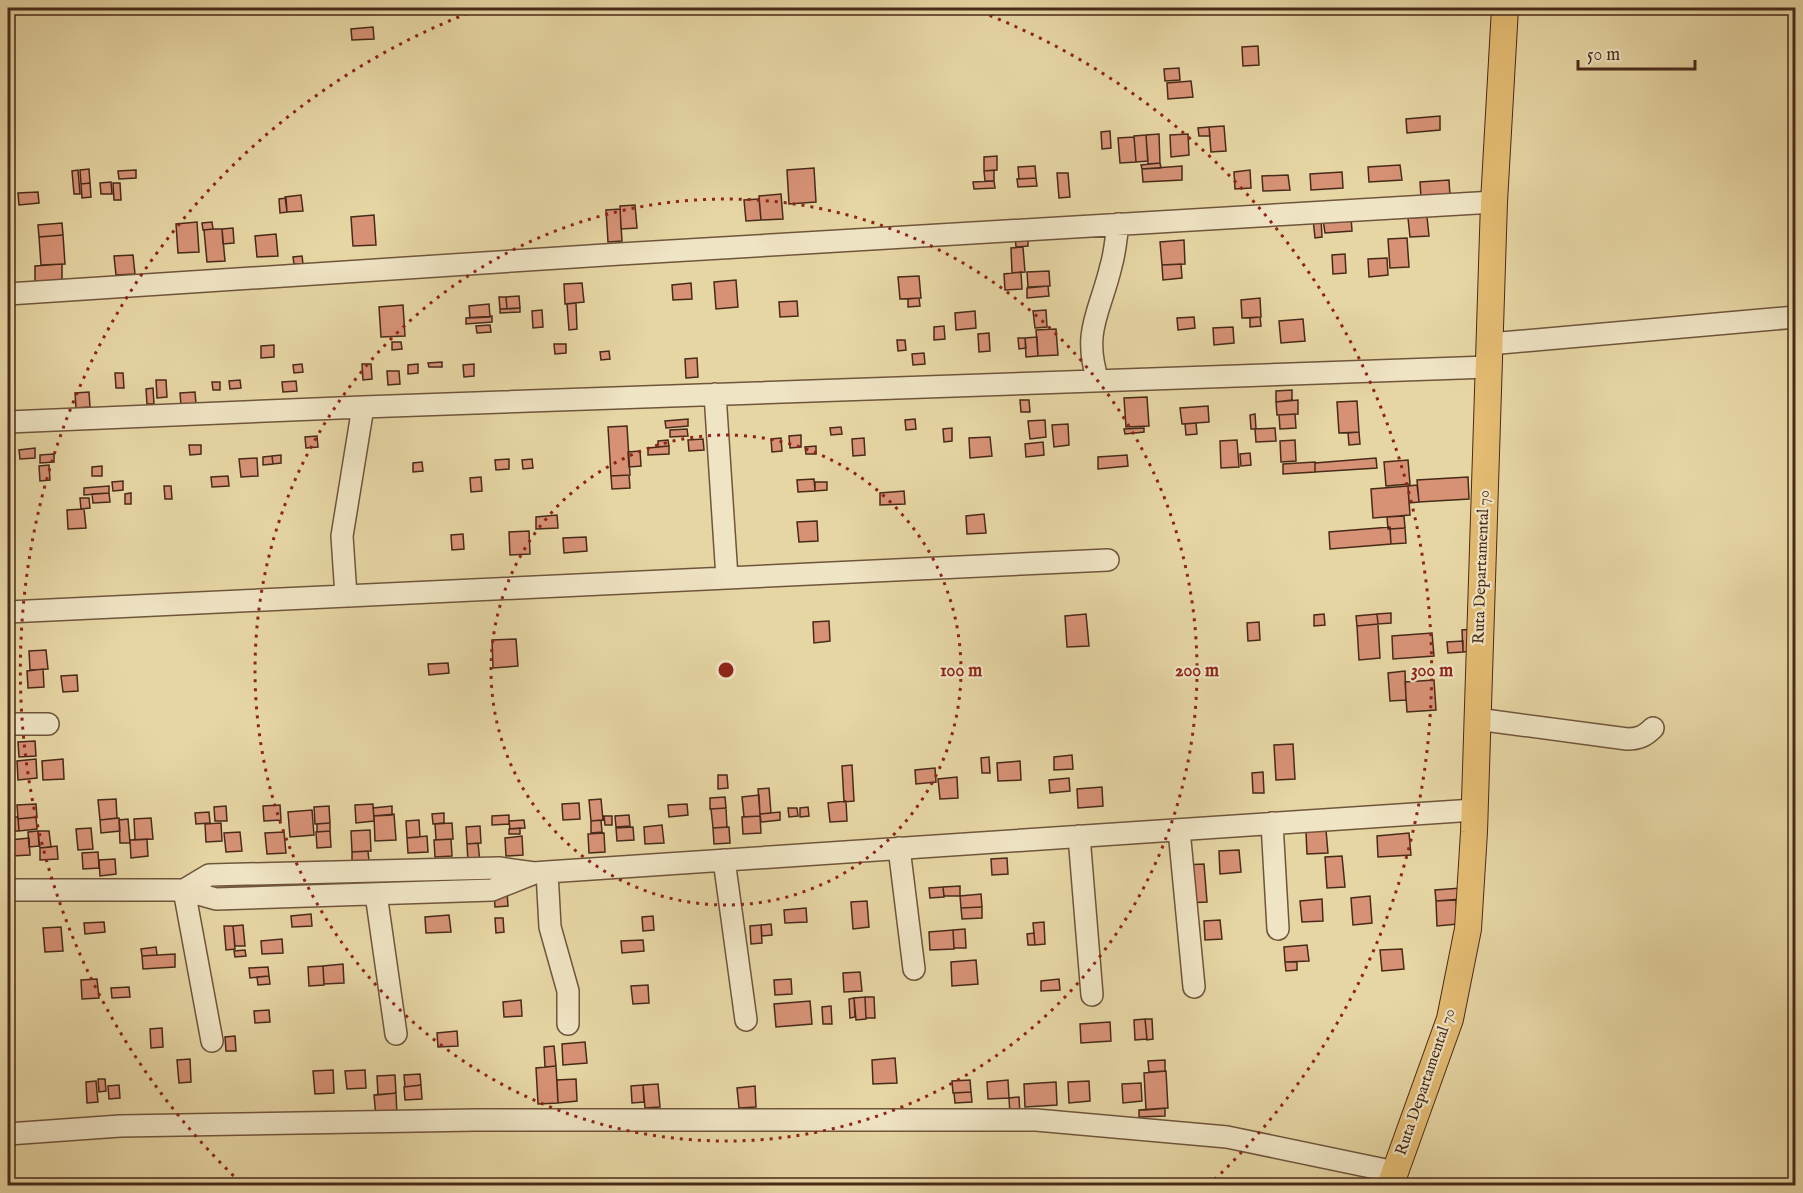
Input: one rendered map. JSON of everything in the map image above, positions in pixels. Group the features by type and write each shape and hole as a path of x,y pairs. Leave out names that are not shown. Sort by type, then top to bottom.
{"main road":[{"name":"Ruta Departamental 70","path":"1392,1179 1450,1019 1468,929 1474,810 1488,355 1504,8"}],"street":[{"path":"8,294 1494,202"},
{"path":"1098,381 1090,346 1091,332 1112,265 1118,224"},
{"path":"8,422 1098,381 1488,355 1796,317"},
{"path":"715,394 727,578"},
{"path":"346,596 342,536 363,407"},
{"path":"8,612 1108,560"},
{"path":"1477,719 1627,739 1645,736 1653,728"},
{"path":"8,724 48,724"},
{"path":"184,890 209,874 499,868 541,872 1474,810"},
{"path":"1272,823 1278,929"},
{"path":"1179,830 1194,987"},
{"path":"1079,836 1092,995"},
{"path":"899,848 914,969"},
{"path":"724,860 746,1020"},
{"path":"8,890 184,890 216,899 376,894 492,890 541,872"},
{"path":"541,872 550,927 568,991 567,1024"},
{"path":"184,890 212,1041"},
{"path":"376,894 396,1034"},
{"path":"8,1134 120,1126 476,1120 1036,1120 1227,1137 1392,1179"}],"building":[{"path":"373,27 374,39 352,40 351,29"},
{"path":"1258,46 1259,65 1243,66 1242,47"},
{"path":"1179,68 1180,80 1165,81 1164,69"},
{"path":"1191,81 1193,97 1168,99 1167,83"},
{"path":"1440,116 1440,130 1407,133 1406,119"},
{"path":"1224,126 1226,151 1211,152 1209,127"},
{"path":"1209,127 1210,136 1199,136 1198,128"},
{"path":"1110,131 1111,148 1102,149 1101,132"},
{"path":"1159,134 1160,163 1148,164 1146,135"},
{"path":"1188,134 1189,155 1171,157 1170,135"},
{"path":"1146,135 1148,161 1136,162 1134,136"},
{"path":"1134,137 1136,162 1120,163 1118,138"},
{"path":"997,156 997,170 984,171 984,157"},
{"path":"1160,163 1161,168 1142,169 1141,165"},
{"path":"1400,165 1402,180 1369,182 1368,167"},
{"path":"1035,166 1036,178 1019,179 1018,167"},
{"path":"1182,166 1182,180 1143,182 1142,169"},
{"path":"814,168 816,202 789,204 787,170"},
{"path":"89,169 90,183 81,184 80,170"},
{"path":"78,170 80,194 74,194 72,171"},
{"path":"136,170 136,178 119,179 118,171"},
{"path":"994,170 994,181 985,181 984,171"},
{"path":"1250,170 1251,188 1235,189 1234,172"},
{"path":"1342,172 1343,188 1311,190 1310,174"},
{"path":"1057,173 1068,173 1070,197 1059,198"},
{"path":"1288,175 1290,190 1263,191 1262,176"},
{"path":"1036,178 1037,186 1018,187 1017,179"},
{"path":"1449,180 1450,196 1421,198 1420,182"},
{"path":"994,181 995,188 974,189 973,182"},
{"path":"111,182 112,194 101,194 100,183"},
{"path":"90,183 91,197 82,198 81,184"},
{"path":"113,183 120,183 121,200 114,200"},
{"path":"38,192 39,203 19,205 18,193"},
{"path":"781,194 783,219 761,220 759,196"},
{"path":"301,195 303,211 287,212 285,197"},
{"path":"286,198 287,212 280,213 279,199"},
{"path":"759,199 761,220 746,221 744,200"},
{"path":"635,205 637,228 621,229 620,206"},
{"path":"620,209 622,241 608,242 606,210"},
{"path":"374,215 376,245 353,246 351,217"},
{"path":"1351,217 1352,231 1325,233 1323,219"},
{"path":"1427,217 1429,236 1410,237 1408,218"},
{"path":"1321,218 1322,237 1315,238 1313,219"},
{"path":"197,222 199,252 178,253 176,224"},
{"path":"212,222 213,229 203,230 202,223"},
{"path":"62,223 63,235 39,237 38,225"},
{"path":"233,228 234,243 223,244 222,229"},
{"path":"222,229 225,261 207,262 204,230"},
{"path":"276,234 278,256 257,257 255,236"},
{"path":"63,235 65,264 41,265 39,237"},
{"path":"1015,235 1028,235 1028,246 1016,247"},
{"path":"1407,238 1409,267 1390,268 1388,239"},
{"path":"1184,240 1185,264 1162,265 1160,242"},
{"path":"1023,247 1025,272 1012,273 1011,248"},
{"path":"1345,254 1346,273 1333,274 1332,255"},
{"path":"133,255 135,274 116,275 114,256"},
{"path":"302,256 303,264 294,264 293,257"},
{"path":"1387,258 1388,275 1369,277 1368,259"},
{"path":"62,264 62,280 35,282 35,266"},
{"path":"1181,264 1182,278 1163,280 1162,265"},
{"path":"1049,271 1050,286 1028,287 1027,272"},
{"path":"1021,272 1022,289 1005,290 1004,274"},
{"path":"919,276 921,298 900,299 898,277"},
{"path":"736,280 738,307 716,309 714,282"},
{"path":"582,283 584,302 565,304 564,284"},
{"path":"691,283 692,299 673,300 672,285"},
{"path":"1048,286 1049,296 1027,298 1027,288"},
{"path":"519,296 520,308 507,309 506,297"},
{"path":"499,297 506,297 507,309 500,309"},
{"path":"919,298 920,306 908,307 908,299"},
{"path":"1260,298 1261,317 1242,318 1241,300"},
{"path":"797,301 798,316 780,317 779,302"},
{"path":"576,303 577,329 569,330 567,304"},
{"path":"489,304 490,317 470,318 469,306"},
{"path":"403,305 405,336 381,337 379,307"},
{"path":"520,308 520,312 500,313 500,309"},
{"path":"542,310 543,327 533,328 532,311"},
{"path":"1046,310 1047,327 1035,328 1033,311"},
{"path":"975,311 976,328 956,330 955,313"},
{"path":"492,316 492,322 466,324 466,318"},
{"path":"1194,317 1195,328 1178,330 1177,318"},
{"path":"1260,317 1261,326 1250,327 1250,318"},
{"path":"1303,319 1305,341 1281,343 1279,321"},
{"path":"490,325 491,332 477,333 476,326"},
{"path":"944,326 945,339 934,340 934,327"},
{"path":"1233,327 1234,343 1214,345 1213,328"},
{"path":"1056,329 1058,355 1038,356 1036,330"},
{"path":"989,333 990,351 979,352 978,334"},
{"path":"1037,337 1038,356 1026,357 1025,338"},
{"path":"1018,338 1025,338 1026,348 1019,349"},
{"path":"897,340 905,340 906,350 898,351"},
{"path":"392,342 401,342 402,349 392,350"},
{"path":"554,344 566,344 566,353 555,354"},
{"path":"274,345 274,357 261,358 261,346"},
{"path":"609,351 610,359 601,360 600,352"},
{"path":"924,353 925,364 913,365 912,354"},
{"path":"697,358 698,377 686,378 685,359"},
{"path":"442,362 442,367 429,367 428,363"},
{"path":"302,364 303,372 294,373 293,365"},
{"path":"362,364 371,364 372,379 363,380"},
{"path":"418,364 418,373 408,374 408,365"},
{"path":"474,364 474,376 464,377 463,365"},
{"path":"387,371 399,371 400,384 388,385"},
{"path":"115,373 123,373 124,388 116,388"},
{"path":"156,380 166,380 167,397 157,398"},
{"path":"240,380 241,388 230,389 229,381"},
{"path":"296,381 297,391 283,392 282,382"},
{"path":"212,382 220,382 220,390 213,390"},
{"path":"153,388 154,404 147,404 146,389"},
{"path":"1292,390 1292,400 1276,402 1276,391"},
{"path":"89,392 90,407 76,408 75,393"},
{"path":"195,392 196,404 181,405 180,393"},
{"path":"1147,397 1149,426 1126,427 1124,398"},
{"path":"1020,400 1029,400 1030,412 1021,412"},
{"path":"1298,400 1298,414 1277,415 1276,402"},
{"path":"1357,401 1359,432 1339,433 1337,402"},
{"path":"1208,406 1209,422 1182,424 1180,408"},
{"path":"1255,414 1256,429 1251,429 1250,415"},
{"path":"1295,414 1296,428 1280,429 1279,415"},
{"path":"688,419 688,426 666,428 665,421"},
{"path":"915,419 916,429 906,430 905,420"},
{"path":"1045,420 1046,437 1030,439 1028,421"},
{"path":"1196,423 1197,434 1186,435 1185,424"},
{"path":"1068,424 1069,445 1054,447 1052,425"},
{"path":"627,426 630,475 611,476 608,427"},
{"path":"841,427 842,434 831,435 830,428"},
{"path":"952,428 952,441 944,442 943,429"},
{"path":"1144,428 1144,432 1125,434 1124,429"},
{"path":"1275,428 1276,441 1256,442 1255,429"},
{"path":"687,429 688,436 670,437 670,430"},
{"path":"1359,432 1360,444 1349,445 1348,433"},
{"path":"801,435 801,447 790,448 789,436"},
{"path":"317,436 318,447 306,448 305,437"},
{"path":"990,437 992,456 970,458 969,438"},
{"path":"781,438 782,451 772,452 771,439"},
{"path":"864,438 865,455 853,456 852,439"},
{"path":"703,439 704,450 689,451 688,440"},
{"path":"668,440 669,446 658,447 658,441"},
{"path":"1237,440 1239,467 1221,468 1220,441"},
{"path":"1295,440 1296,461 1281,462 1280,441"},
{"path":"1043,442 1044,455 1026,457 1025,444"},
{"path":"189,445 201,445 201,454 190,455"},
{"path":"669,446 669,454 648,455 648,448"},
{"path":"816,446 816,454 806,454 805,447"},
{"path":"35,448 35,458 20,459 19,450"},
{"path":"640,451 641,466 629,467 628,452"},
{"path":"1250,453 1251,465 1241,466 1240,454"},
{"path":"54,454 54,462 40,463 40,455"},
{"path":"281,455 281,463 273,464 272,456"},
{"path":"1127,455 1128,466 1098,469 1098,457"},
{"path":"272,456 273,464 263,465 263,457"},
{"path":"257,458 258,476 241,477 239,459"},
{"path":"1376,458 1377,468 1315,472 1315,463"},
{"path":"509,459 509,469 496,470 495,460"},
{"path":"532,459 533,468 523,469 522,460"},
{"path":"1408,460 1410,484 1386,486 1384,462"},
{"path":"422,462 423,471 413,472 413,463"},
{"path":"1315,462 1315,472 1283,474 1283,464"},
{"path":"49,465 50,480 40,481 39,466"},
{"path":"102,466 102,476 92,476 92,467"},
{"path":"629,475 630,488 612,489 611,476"},
{"path":"228,476 229,486 212,487 211,477"},
{"path":"481,477 482,491 471,492 470,478"},
{"path":"1468,477 1469,499 1419,502 1417,480"},
{"path":"814,479 815,491 798,492 797,480"},
{"path":"123,481 123,490 113,491 112,482"},
{"path":"815,482 827,482 827,490 815,491"},
{"path":"1417,485 1419,502 1409,503 1408,486"},
{"path":"109,486 109,493 84,495 84,488"},
{"path":"164,486 171,486 172,499 165,499"},
{"path":"1408,486 1410,515 1373,518 1371,489"},
{"path":"904,491 905,504 880,505 880,493"},
{"path":"109,493 110,502 93,503 92,494"},
{"path":"131,493 131,504 125,504 125,494"},
{"path":"80,498 89,498 90,508 81,509"},
{"path":"84,509 86,528 68,529 67,510"},
{"path":"984,514 986,533 967,534 966,516"},
{"path":"557,515 558,528 536,529 536,517"},
{"path":"1404,516 1405,528 1388,529 1387,517"},
{"path":"817,521 818,541 799,542 797,522"},
{"path":"1390,527 1391,544 1330,549 1329,532"},
{"path":"1405,528 1406,543 1391,544 1390,529"},
{"path":"529,531 530,554 510,555 509,532"},
{"path":"463,534 464,549 452,550 451,535"},
{"path":"586,537 587,551 564,553 563,538"},
{"path":"1391,613 1391,623 1378,624 1377,614"},
{"path":"1086,614 1089,646 1067,647 1065,616"},
{"path":"1324,614 1325,625 1314,626 1314,615"},
{"path":"1377,614 1378,624 1357,626 1356,616"},
{"path":"829,621 830,641 814,643 813,622"},
{"path":"1259,622 1260,640 1248,641 1247,623"},
{"path":"1378,624 1380,658 1359,660 1357,626"},
{"path":"1473,629 1474,651 1463,652 1462,630"},
{"path":"1432,633 1434,656 1393,659 1392,636"},
{"path":"516,639 518,666 493,668 492,640"},
{"path":"1463,641 1463,652 1448,653 1447,642"},
{"path":"46,650 48,669 30,670 29,651"},
{"path":"448,663 449,673 429,675 428,664"},
{"path":"43,669 44,687 28,688 27,671"},
{"path":"1405,671 1406,700 1390,701 1388,673"},
{"path":"77,675 78,691 63,692 61,676"},
{"path":"1434,680 1436,710 1407,712 1405,682"},
{"path":"35,741 36,756 19,757 18,742"},
{"path":"1293,744 1295,779 1276,780 1274,745"},
{"path":"1072,755 1073,769 1054,770 1054,757"},
{"path":"989,757 990,773 982,773 981,758"},
{"path":"36,759 37,778 18,780 17,761"},
{"path":"63,759 64,779 43,780 42,761"},
{"path":"1020,761 1021,780 998,781 997,763"},
{"path":"852,765 854,801 844,802 842,766"},
{"path":"935,768 936,782 916,784 915,770"},
{"path":"1263,772 1264,793 1253,793 1252,773"},
{"path":"718,775 727,775 728,788 718,789"},
{"path":"957,777 958,798 940,799 938,779"},
{"path":"1069,778 1070,791 1050,793 1049,780"},
{"path":"1102,787 1103,806 1078,808 1077,789"},
{"path":"769,788 771,813 760,814 758,789"},
{"path":"759,795 760,816 744,817 742,797"},
{"path":"725,797 726,808 710,809 710,798"},
{"path":"116,799 117,818 100,820 98,800"},
{"path":"601,799 603,820 591,821 589,800"},
{"path":"846,801 847,821 830,822 828,803"},
{"path":"579,803 580,819 563,820 562,804"},
{"path":"36,804 37,817 18,819 17,805"},
{"path":"373,804 374,821 356,823 355,805"},
{"path":"687,804 688,815 669,817 668,805"},
{"path":"280,805 281,820 264,821 263,806"},
{"path":"226,806 227,821 215,821 214,807"},
{"path":"329,806 330,823 315,824 314,807"},
{"path":"392,806 392,815 374,816 373,808"},
{"path":"808,807 809,816 800,817 800,808"},
{"path":"726,808 727,827 713,828 711,809"},
{"path":"788,808 797,808 798,816 789,817"},
{"path":"312,810 314,835 290,837 288,812"},
{"path":"209,812 210,823 196,824 195,813"},
{"path":"780,812 780,820 761,822 760,814"},
{"path":"444,813 444,823 433,824 432,814"},
{"path":"394,814 396,840 375,841 374,816"},
{"path":"509,815 509,824 492,825 492,816"},
{"path":"629,815 630,826 616,827 615,816"},
{"path":"604,816 612,816 612,825 605,825"},
{"path":"760,816 761,833 743,834 742,817"},
{"path":"11,817 18,817 19,831 12,831"},
{"path":"36,817 37,829 19,831 18,819"},
{"path":"119,818 120,831 101,833 100,820"},
{"path":"151,818 153,839 135,840 134,819"},
{"path":"128,819 130,843 120,843 119,820"},
{"path":"419,820 420,837 407,838 406,821"},
{"path":"524,820 525,828 510,829 509,821"},
{"path":"601,820 602,832 591,833 591,821"},
{"path":"221,823 222,841 206,842 205,824"},
{"path":"330,823 330,831 317,832 317,824"},
{"path":"452,823 453,839 436,840 435,824"},
{"path":"662,825 664,843 645,844 644,827"},
{"path":"480,826 481,843 467,844 466,827"},
{"path":"633,827 634,840 617,841 616,828"},
{"path":"729,827 730,843 714,844 713,828"},
{"path":"91,828 93,849 78,850 76,829"},
{"path":"520,828 520,834 509,834 509,829"},
{"path":"370,830 371,851 352,852 351,831"},
{"path":"1326,830 1328,853 1307,854 1306,832"},
{"path":"38,831 39,846 29,847 28,832"},
{"path":"38,831 49,831 51,847 40,848"},
{"path":"330,831 331,847 317,848 316,832"},
{"path":"240,832 242,851 226,852 224,833"},
{"path":"284,832 286,853 267,854 265,833"},
{"path":"604,833 605,852 589,853 588,834"},
{"path":"1409,833 1411,855 1378,857 1377,836"},
{"path":"427,836 428,852 408,853 407,838"},
{"path":"522,836 523,855 506,856 505,838"},
{"path":"29,838 30,855 12,856 10,840"},
{"path":"147,839 148,856 131,858 130,840"},
{"path":"451,839 452,856 435,857 434,840"},
{"path":"478,843 480,862 468,863 467,844"},
{"path":"57,846 58,859 40,860 40,848"},
{"path":"1239,850 1241,872 1220,874 1219,851"},
{"path":"368,851 369,861 352,862 352,852"},
{"path":"98,852 99,868 83,869 82,853"},
{"path":"1342,856 1345,887 1327,888 1325,857"},
{"path":"1007,858 1008,874 992,875 991,859"},
{"path":"115,859 116,874 100,876 99,860"},
{"path":"1204,864 1207,902 1186,903 1183,865"},
{"path":"960,886 960,896 944,896 943,887"},
{"path":"943,887 944,897 930,898 929,888"},
{"path":"1461,888 1462,899 1436,901 1435,890"},
{"path":"507,892 508,906 495,907 494,893"},
{"path":"981,894 982,907 961,908 960,896"},
{"path":"1370,896 1372,923 1353,925 1351,898"},
{"path":"1322,899 1323,921 1302,922 1300,901"},
{"path":"1456,900 1458,924 1437,926 1436,901"},
{"path":"867,901 869,927 853,929 851,902"},
{"path":"982,907 982,918 962,919 961,908"},
{"path":"806,908 807,922 785,923 784,910"},
{"path":"311,914 312,926 292,927 291,916"},
{"path":"449,915 451,932 426,933 425,917"},
{"path":"653,916 654,930 643,931 642,917"},
{"path":"495,918 503,918 504,932 496,933"},
{"path":"1220,920 1222,939 1205,940 1204,921"},
{"path":"104,922 105,932 85,934 84,923"},
{"path":"1044,922 1045,944 1035,945 1033,923"},
{"path":"771,924 772,935 762,936 761,925"},
{"path":"243,925 245,946 235,946 233,926"},
{"path":"761,925 762,943 751,944 750,926"},
{"path":"224,926 233,926 235,949 226,950"},
{"path":"61,927 63,951 45,952 43,928"},
{"path":"965,929 966,948 954,948 953,930"},
{"path":"953,930 954,949 930,950 929,932"},
{"path":"1034,933 1035,945 1028,945 1027,934"},
{"path":"282,939 283,953 262,954 261,941"},
{"path":"643,940 644,951 622,953 621,941"},
{"path":"1307,945 1309,961 1285,962 1284,947"},
{"path":"156,947 157,955 142,956 141,949"},
{"path":"1402,949 1404,969 1382,971 1380,950"},
{"path":"245,950 246,956 235,957 234,951"},
{"path":"175,954 175,967 143,969 142,956"},
{"path":"976,960 978,984 952,986 951,962"},
{"path":"1285,962 1297,962 1297,970 1286,971"},
{"path":"343,964 344,983 324,984 323,966"},
{"path":"323,966 324,985 309,986 308,967"},
{"path":"268,967 269,976 250,978 249,968"},
{"path":"860,972 862,991 844,992 843,973"},
{"path":"269,976 270,984 258,985 257,977"},
{"path":"97,979 99,998 82,999 81,980"},
{"path":"791,979 792,994 775,995 774,980"},
{"path":"1059,979 1060,990 1041,991 1041,981"},
{"path":"648,985 649,1003 633,1004 631,986"},
{"path":"129,987 130,997 112,998 111,988"},
{"path":"865,997 874,997 875,1018 866,1018"},
{"path":"865,997 866,1019 856,1020 854,998"},
{"path":"854,998 855,1017 850,1018 849,999"},
{"path":"521,1000 522,1016 504,1017 503,1002"},
{"path":"810,1001 812,1024 776,1027 774,1004"},
{"path":"831,1006 832,1024 823,1024 822,1007"},
{"path":"269,1010 270,1022 255,1023 254,1011"},
{"path":"1145,1019 1152,1019 1153,1039 1147,1040"},
{"path":"1145,1019 1147,1039 1135,1040 1134,1020"},
{"path":"1110,1022 1111,1041 1081,1043 1080,1024"},
{"path":"162,1028 163,1047 151,1048 150,1029"},
{"path":"457,1031 458,1046 438,1047 437,1033"},
{"path":"235,1036 236,1051 226,1051 225,1037"},
{"path":"585,1042 587,1063 563,1065 562,1044"},
{"path":"554,1046 556,1066 545,1067 544,1047"},
{"path":"895,1058 897,1083 873,1084 872,1060"},
{"path":"190,1059 191,1082 179,1083 177,1060"},
{"path":"1165,1060 1165,1071 1149,1072 1148,1061"},
{"path":"556,1066 558,1103 538,1104 536,1068"},
{"path":"333,1070 334,1093 315,1094 313,1071"},
{"path":"365,1070 366,1088 347,1089 345,1071"},
{"path":"1166,1071 1168,1108 1146,1110 1144,1073"},
{"path":"420,1074 421,1085 405,1087 404,1075"},
{"path":"395,1075 396,1093 378,1095 377,1076"},
{"path":"98,1079 105,1079 106,1091 99,1092"},
{"path":"576,1079 577,1101 558,1103 557,1080"},
{"path":"970,1080 971,1092 953,1093 952,1081"},
{"path":"1008,1080 1009,1098 988,1099 987,1082"},
{"path":"96,1081 98,1102 87,1103 86,1082"},
{"path":"1089,1081 1090,1101 1069,1103 1068,1082"},
{"path":"1056,1082 1057,1105 1025,1107 1024,1084"},
{"path":"1141,1083 1142,1101 1123,1103 1122,1084"},
{"path":"658,1084 660,1107 645,1108 643,1085"},
{"path":"119,1085 120,1098 109,1099 108,1086"},
{"path":"421,1085 422,1099 405,1100 404,1087"},
{"path":"643,1085 644,1102 632,1103 631,1086"},
{"path":"755,1086 756,1107 739,1108 737,1088"},
{"path":"971,1092 972,1102 955,1103 954,1093"},
{"path":"396,1093 397,1116 376,1118 374,1095"},
{"path":"1019,1097 1020,1115 1010,1115 1009,1098"},
{"path":"1165,1108 1165,1116 1139,1117 1139,1110"}]}
